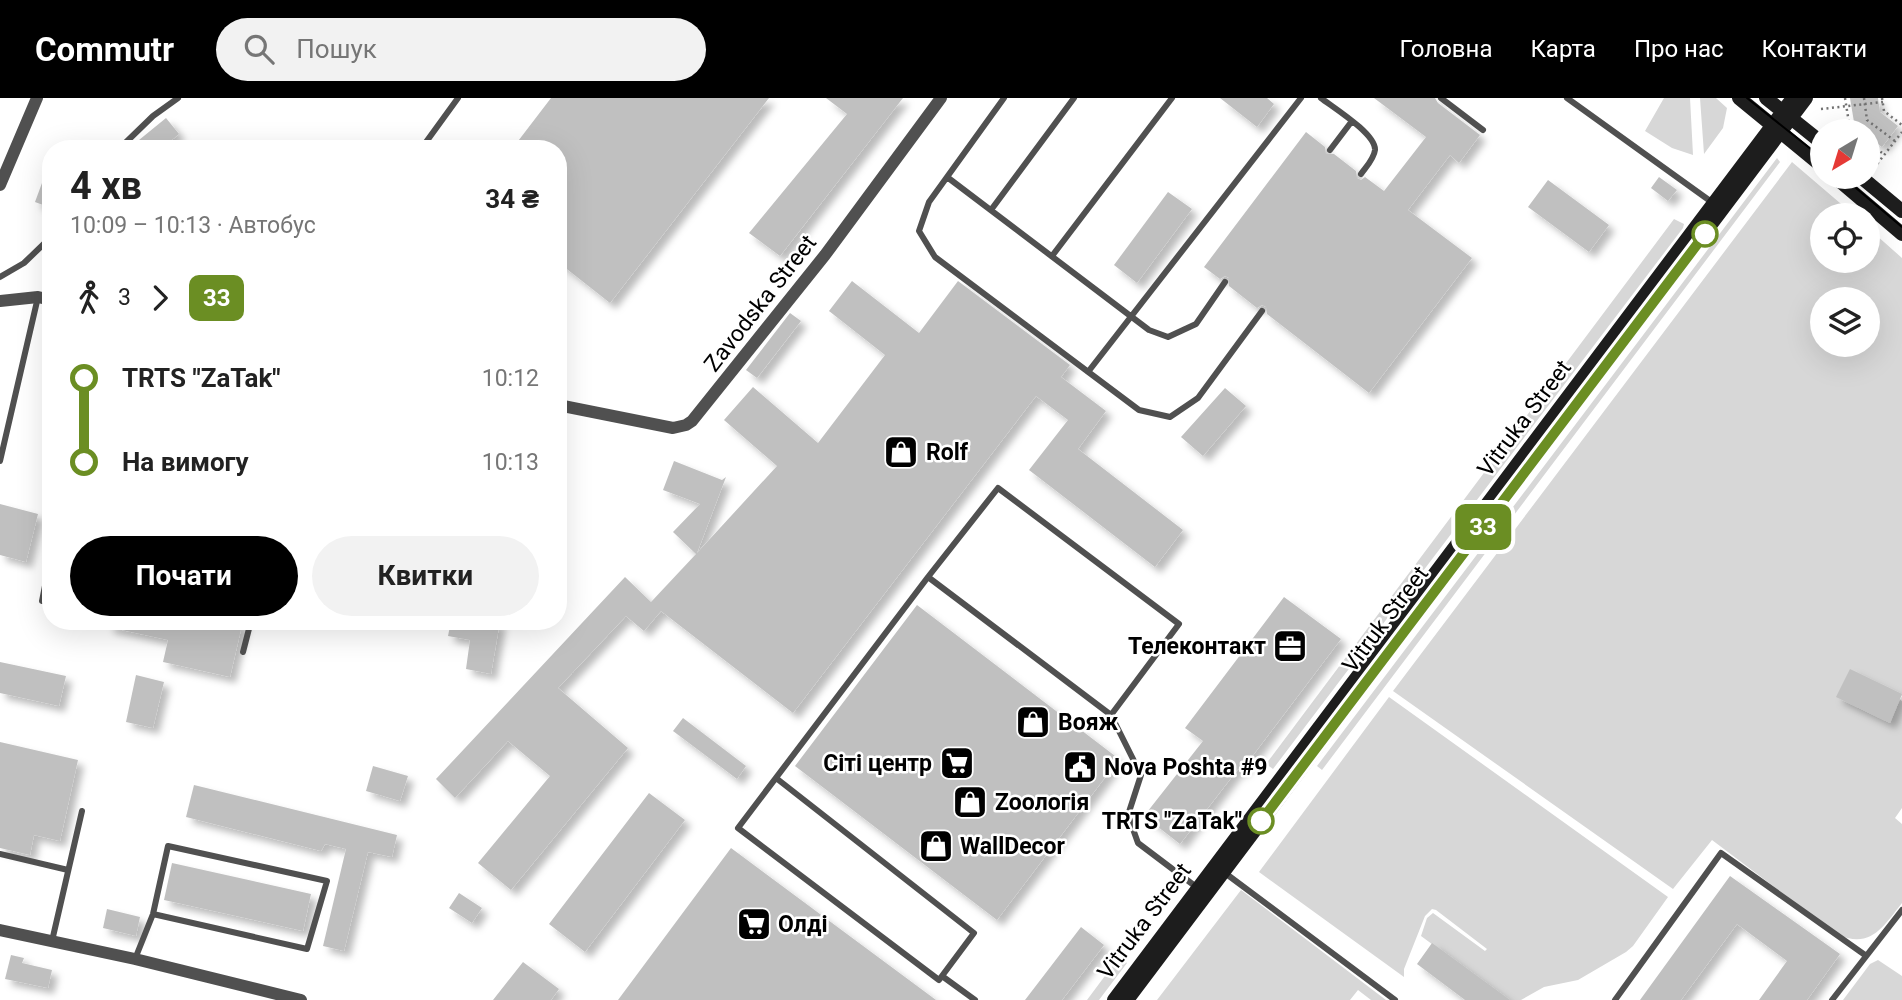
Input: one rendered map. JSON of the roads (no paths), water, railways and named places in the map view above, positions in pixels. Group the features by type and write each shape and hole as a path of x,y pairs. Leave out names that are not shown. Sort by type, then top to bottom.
{"main road":[{"path":"1739,98 1810,156"},
{"path":"1766,98 1810,133"},
{"name":"Vitruka Street","path":"1114,1000 1202,891 1715,204 1777,129 1793,98"},
{"path":"1787,114 1806,98"},
{"name":"Vitruk Street","path":"1219,868 1777,129"},
{"path":"1880,186 1902,211"},
{"path":"1849,189 1902,234"},
{"path":"1127,1000 1202,891"}],"street":[{"path":"0,185 37,98"},
{"name":"Zavodska Street","path":"567,407 673,428 692,421 825,255 941,98"},
{"path":"0,301 42,298"},
{"path":"0,930 135,959 302,1000"}],"lane":[{"path":"128,140 153,116 178,98"},
{"path":"428,140 458,98"},
{"path":"1004,98 929,202 919,231 935,257 1139,410 1170,417 1198,398 1262,311"},
{"path":"991,210 1074,98"},
{"path":"1052,256 1172,98"},
{"path":"1088,372 1301,98"},
{"path":"1321,98 1372,138 1375,149 1372,159 1361,174"},
{"path":"1441,98 1483,130"},
{"path":"1567,98 1715,204"},
{"path":"1329,150 1352,121"},
{"path":"947,177 1149,330 1168,337 1196,324 1224,282"},
{"path":"0,277 24,263 42,246"},
{"path":"0,461 42,305"},
{"path":"776,778 974,933 939,980 738,828 928,577 998,488 1178,624 1111,715"},
{"path":"928,577 1111,715 1141,775 1128,815 1138,843 1202,891"},
{"path":"243,652 249,630"},
{"path":"52,943 82,811"},
{"path":"135,959 153,914 168,846 327,881 307,949 153,914"},
{"path":"1615,1000 1721,853 1865,955"},
{"path":"0,854 68,870"},
{"path":"1219,868 1395,1000"},
{"path":"1832,1000 1902,910"},
{"path":"942,976 975,1000"}],"tram line":[{"path":"1747,98 1810,148"},
{"path":"1857,189 1902,227"}],"place":[{"name":"Rolf","path":"901,452"},
{"name":"Телеконтакт","path":"1290,646"},
{"name":"Вояж","path":"1033,722"},
{"name":"Сіті центр","path":"957,763"},
{"name":"Nova Poshta #9","path":"1080,767"},
{"name":"Zooлогія","path":"970,802"},
{"name":"TRTS \"ZaTak\"","path":"1261,821"},
{"name":"WallDecor","path":"936,846"},
{"name":"Олді","path":"754,924"}]}
